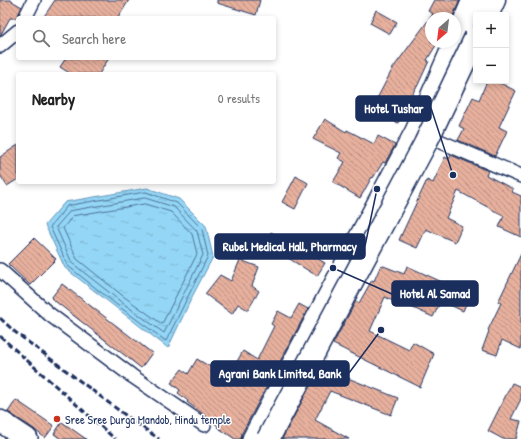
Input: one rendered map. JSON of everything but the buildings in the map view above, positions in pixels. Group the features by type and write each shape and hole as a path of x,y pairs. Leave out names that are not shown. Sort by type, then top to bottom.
{"highway":[{"path":"488,12 494,0"},
{"path":"268,439 425,144 473,43"}],"main road":[{"path":"461,28 473,0"},
{"path":"253,439 416,131 452,48"},
{"path":"0,421 27,439"}],"street":[{"path":"26,16 34,0"},
{"path":"0,46 16,33"},
{"path":"416,131 521,176"},
{"path":"0,270 49,314 132,376 204,425"}],"water":[{"path":"147,188 179,199 206,226 213,257 168,348 65,268 45,225 65,202"}],"railway":[{"path":"0,318 15,332 159,439"},
{"path":"0,336 115,439"}],"place":[{"name":"Hotel Tushar","path":"453,175"},
{"name":"Rubel Medical Hall, Pharmacy","path":"377,189"},
{"name":"Hotel Al Samad","path":"333,268"},
{"name":"Agrani Bank Limited, Bank","path":"381,330"},
{"name":"Sree Sree Durga Mandob, Hindu temple","path":"57,419"}]}
